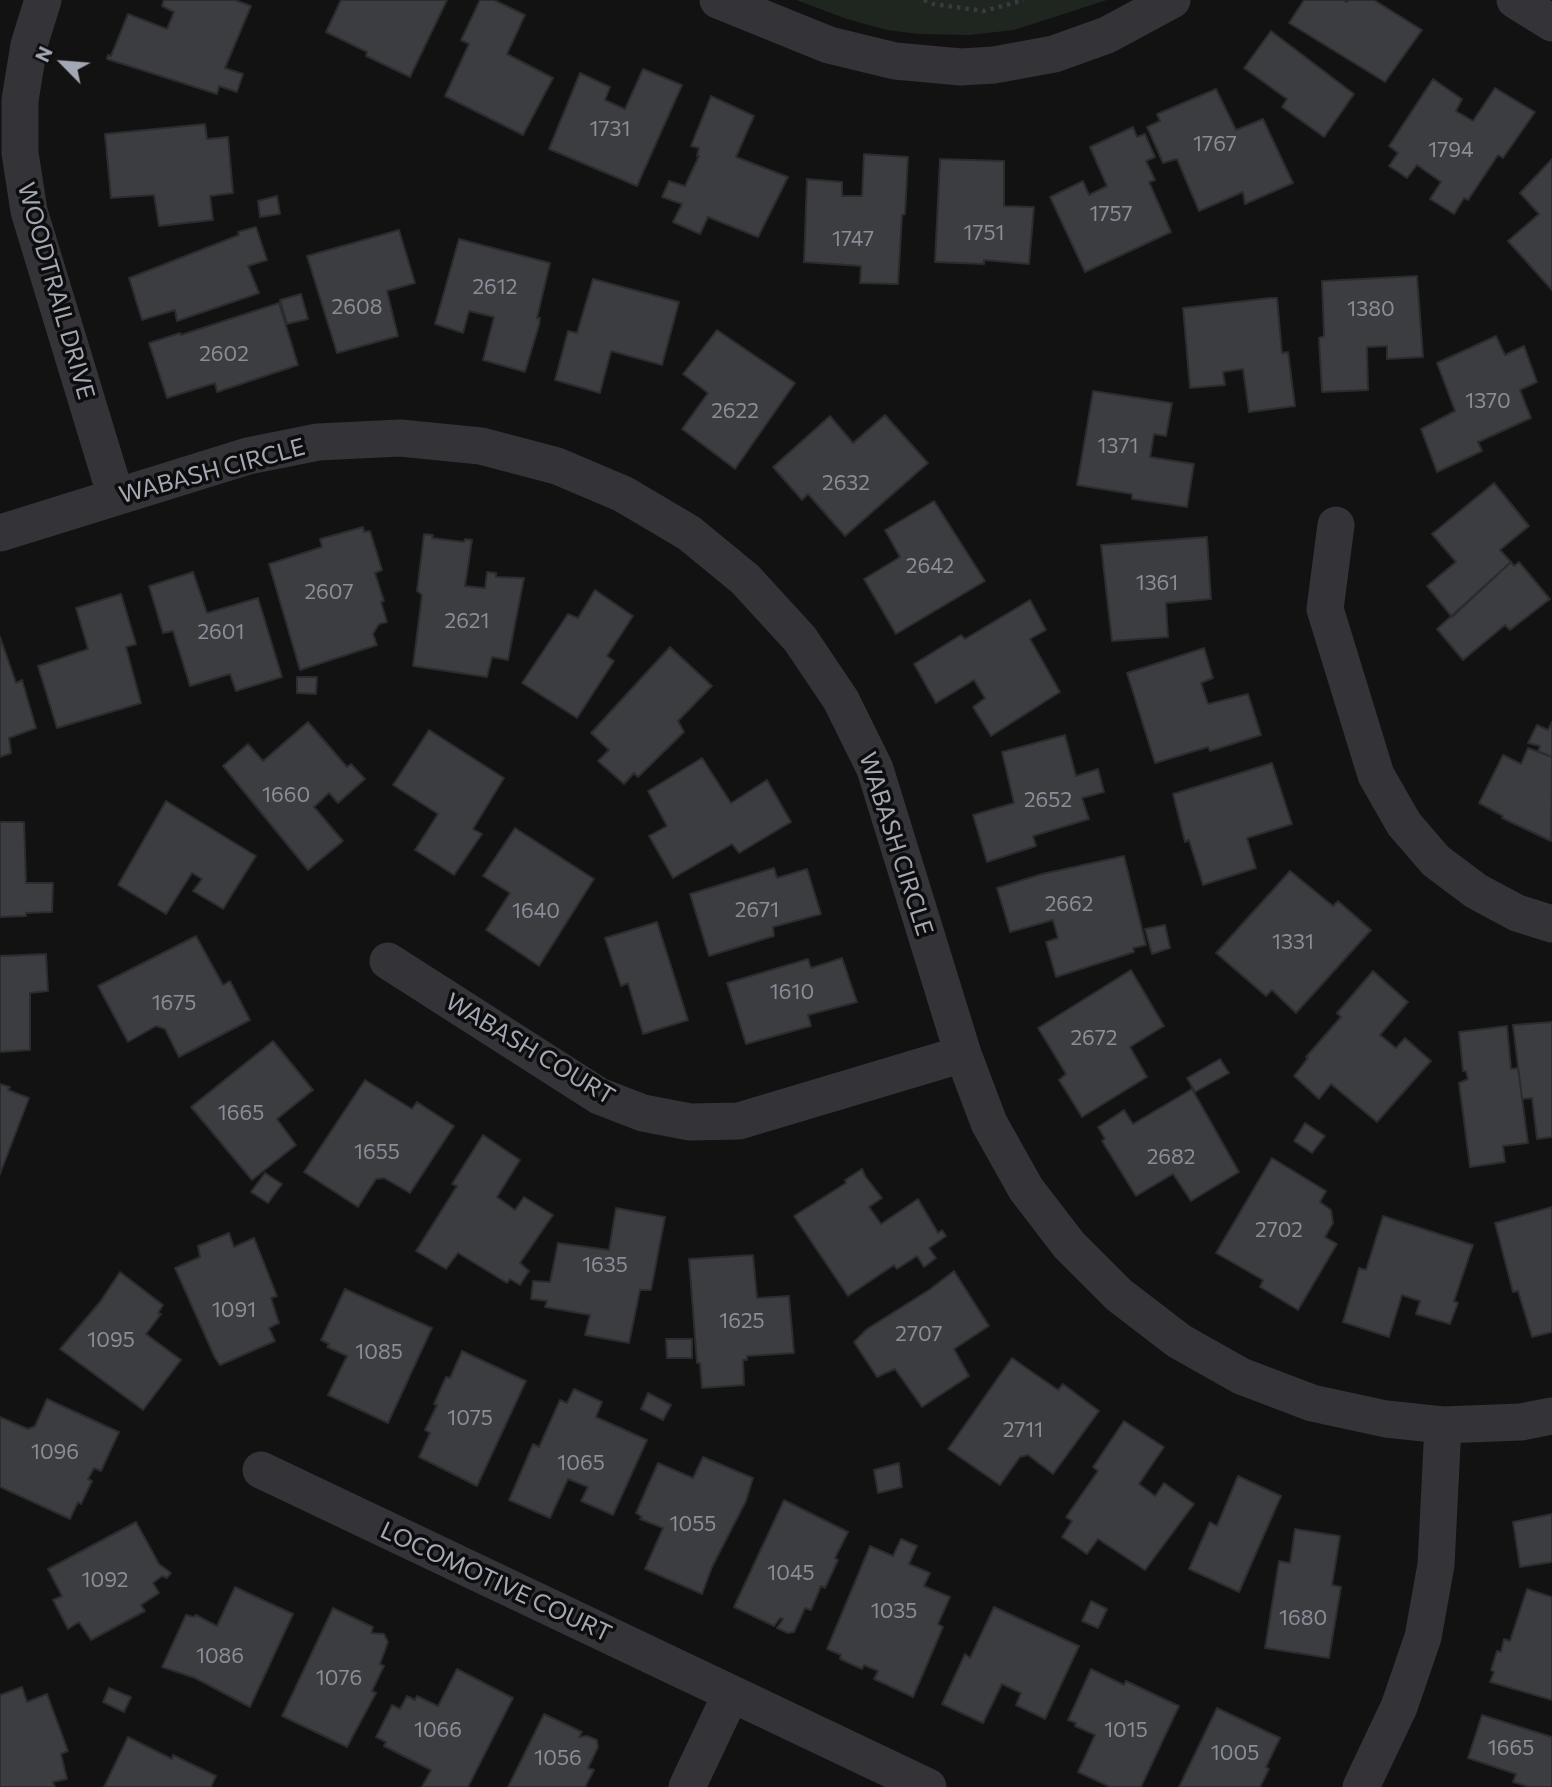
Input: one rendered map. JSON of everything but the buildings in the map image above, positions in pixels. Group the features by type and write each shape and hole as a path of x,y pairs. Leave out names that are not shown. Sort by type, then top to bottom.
{"street":[{"name":"WOODTRAIL DRIVE","path":"43,0 29,45 20,100 20,153 29,211 116,497"},
{"path":"718,0 804,36 862,54 919,64 961,67 994,65 1054,54 1107,35 1172,0"},
{"path":"1515,0 1552,23"},
{"name":"WABASH CIRCLE","path":"0,533 248,456 318,442 400,438 481,446 557,467 623,494 689,533 746,579 800,639 841,700 875,769 963,1054 989,1122 1026,1189 1069,1245 1119,1295 1179,1341 1241,1376 1312,1403 1386,1419 1443,1425 1521,1422 1552,1416"},
{"path":"1336,525 1325,609 1376,775 1404,824 1436,861 1476,891 1517,913 1552,924"},
{"name":"WABASH COURT","path":"388,961 599,1096 643,1113 690,1122 739,1121 963,1054"},
{"path":"1361,1787 1399,1707 1423,1637 1436,1565 1443,1425"},
{"name":"LOCOMOTIVE COURT","path":"261,1470 928,1787"},
{"path":"687,1787 731,1693"}],"path":[{"path":"924,0 933,4 984,11 1024,0"}],"shaded area":[{"path":"796,0 1107,0 1014,30 969,35 887,30"}]}
